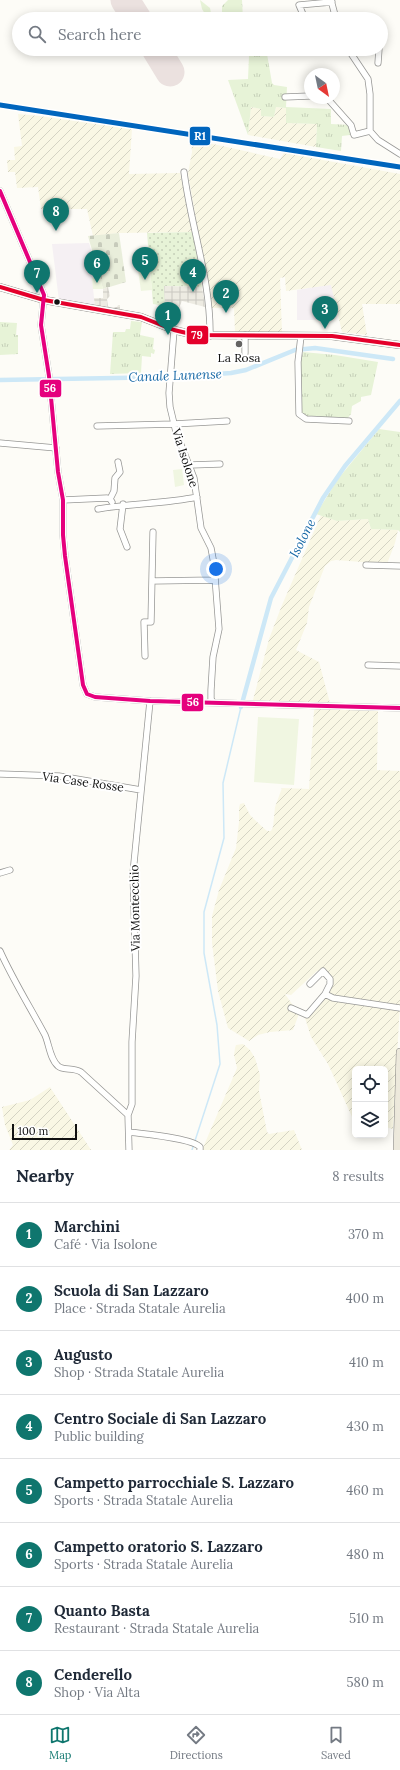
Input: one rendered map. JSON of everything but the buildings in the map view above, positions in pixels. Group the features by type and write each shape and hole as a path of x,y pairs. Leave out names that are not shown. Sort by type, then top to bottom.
{"main road":[{"path":"0,287 44,300 140,316 174,330 210,336 332,336 400,345"},
{"path":"397,1150 400,1052"}],"street":[{"path":"302,12 299,5 331,1 334,12"},
{"path":"353,56 368,79 370,94 370,131 378,140 400,154"},
{"path":"378,56 378,63"},
{"path":"285,97 304,96"},
{"path":"332,104 351,125 354,135 370,131"},
{"path":"184,172 205,288 210,323 210,336"},
{"path":"0,191 44,295 41,311 41,325 49,379 63,500 63,535 84,690 90,696 95,697 150,701 400,708"},
{"name":"Via Isolone","path":"174,330 169,379 170,408 174,424 190,465 197,497 201,528 212,554 215,580 219,629 213,657 211,683 211,699 213,702"},
{"path":"245,335 245,353"},
{"path":"301,336 297,391 299,414 306,419 348,421"},
{"path":"97,426 174,424 227,420"},
{"path":"0,443 56,448"},
{"path":"110,499 114,491 115,478 120,472 118,462"},
{"path":"190,465 220,464"},
{"path":"98,508 123,504 183,500 197,497"},
{"path":"63,500 110,499"},
{"path":"110,499 114,506"},
{"path":"123,504 120,529 126,547"},
{"path":"145,656 144,622 151,622 153,532"},
{"path":"366,565 400,566"},
{"path":"152,581 215,580"},
{"path":"368,665 400,666"},
{"name":"Via Montecchio","path":"129,1150 128,1115 132,1104 132,1042 136,976 133,873 150,701"},
{"name":"Via Case Rosse","path":"0,774 59,776 141,790"},
{"path":"0,873 10,870"},
{"path":"0,951 12,978 44,1035 56,1065 61,1068 74,1068 81,1072 128,1115"},
{"path":"291,1008 307,1015 325,994 330,984 330,979 323,971 310,984"},
{"path":"325,994 333,998 400,1008"},
{"path":"129,1132 186,1141 197,1144 200,1147 200,1150"}],"shaded area":[{"path":"251,107 262,109 261,116 274,117 276,107 286,108 286,123 317,124 316,147 248,135"},
{"path":"18,114 132,129 129,174 180,173 193,232 119,233 93,236 87,209 41,209 38,187 17,188 15,172 8,172 7,160 15,160 14,147 22,146"},
{"path":"191,139 280,159 284,153 400,174 400,304 362,304 367,335 342,332 331,285 286,291 285,277 280,278 282,333 235,332 234,308 211,308 188,173 192,152"},
{"path":"89,243 100,276 92,278 95,308 59,301 52,244"},
{"path":"331,284 338,312 320,314 319,320 297,320 297,290"},
{"path":"164,286 202,287 205,307 182,301 179,308 165,306"},
{"path":"108,287 110,296 107,299 108,306 110,308 120,305 120,310 95,308 94,298 103,298 103,289"},
{"path":"321,515 337,521 368,519 371,529 398,530 395,543 387,564 336,560 331,561 325,566 309,607 307,623 296,650 319,662 330,703 253,700 269,639"},
{"path":"318,708 378,711 377,770 400,771 400,1003 393,1129 388,1128 388,1066 352,1066 352,1117 328,1064 311,1037 305,1018 322,1001 331,984 323,971 317,971 291,995 285,994 292,1004 300,1011 293,1030 270,1032 258,1035 249,1041 228,1028 218,991 212,943 212,916 219,890 236,848 240,804 244,803 250,815 267,831 271,831 273,827 275,807 282,788 309,789 314,710"},
{"path":"243,1044 250,1050 255,1058 260,1075 259,1091 267,1132 269,1134 294,1130 302,1150 202,1150 237,1068 234,1055 236,1045"},
{"path":"50,1087 91,1150 9,1150 13,1145 5,1125 2,1107 30,1100"}],"green space":[{"path":"200,0 210,8 211,12 204,12"},
{"path":"228,0 242,0 243,12 222,12 222,6"},
{"path":"249,56 267,56 272,83 274,85 287,87 286,107 331,109 331,124 350,125 350,135 342,136 341,151 316,147 317,124 286,123 286,108 276,107 274,117 261,116 261,109 251,107 248,135 228,80 248,79"},
{"path":"193,232 202,287 164,286 165,306 153,304 147,233"},
{"path":"119,233 126,282 103,289 88,236"},
{"path":"150,269 152,290 141,291 138,270"},
{"path":"100,276 103,289 93,289 92,278"},
{"path":"131,321 142,322 140,335 154,338 154,354 151,353 151,357 142,356 141,373 110,374 113,332 125,332 126,329 130,329"},
{"path":"0,322 17,323 16,335 18,335 18,354 0,355"},
{"path":"303,352 335,355 378,362 371,395 361,397 361,401 352,406 351,414 347,419 309,417 302,413 299,369"},
{"path":"379,429 400,432 400,532 398,530 371,529 368,519 337,521 316,514 338,479"},
{"path":"182,469 184,485 175,487 173,470"},
{"path":"258,717 299,719 294,785 254,782"}],"waterway":[{"name":"Canale Lunense","path":"0,380 173,377 231,373 246,370 295,350 315,348 393,359"},
{"name":"Isolone","path":"241,707 271,598 323,498 345,466 400,401"},
{"path":"192,1150 220,1064 217,1025 204,953 204,912 224,838 223,783 241,707"}],"runway":[{"path":"125,0 133,12"},
{"path":"160,56 170,72"}],"transit line":[{"name":"R1","path":"0,105 400,167"},
{"name":"56","path":"0,191 44,295 41,325 49,376 58,472 63,500 63,535 65,556 83,685 87,694 95,697 150,701 400,708"},
{"name":"79","path":"0,287 44,300 141,317 174,330 195,335 332,336 400,345"}],"place":[{"name":"Cenderello","path":"56,231"},
{"name":"Campetto parrocchiale S. Lazzaro","path":"145,280"},
{"name":"Campetto oratorio S. Lazzaro","path":"97,283"},
{"name":"Centro Sociale di San Lazzaro","path":"193,292"},
{"name":"Quanto Basta","path":"37,293"},
{"name":"Scuola di San Lazzaro","path":"226,313"},
{"name":"Augusto","path":"325,329"},
{"name":"Marchini","path":"168,335"},
{"name":"La Rosa","path":"239,344"}]}
